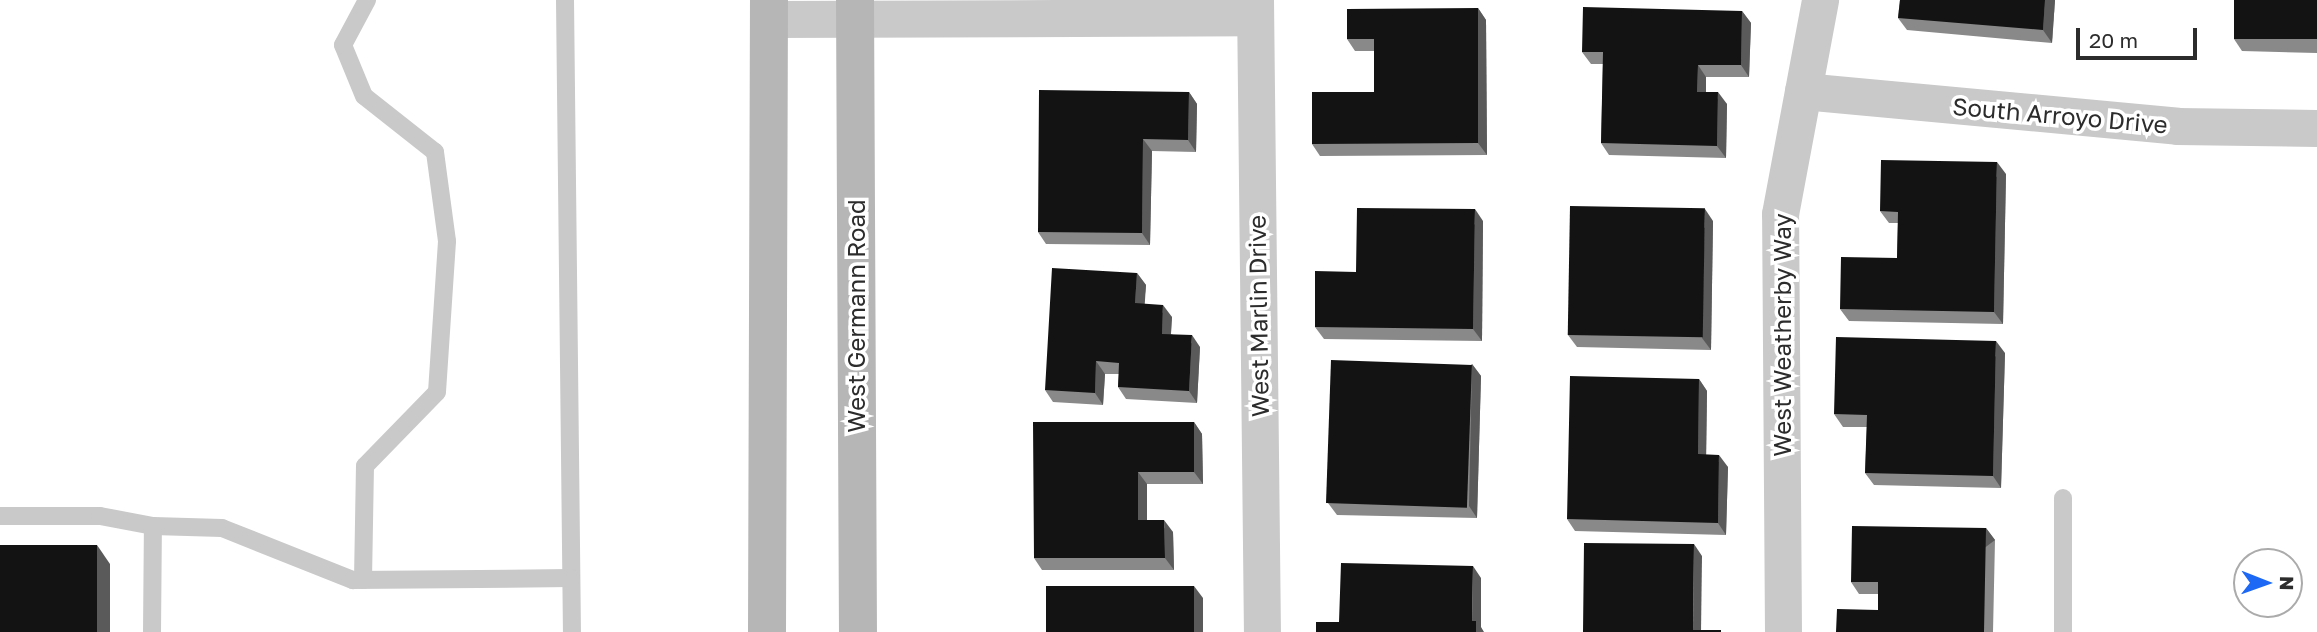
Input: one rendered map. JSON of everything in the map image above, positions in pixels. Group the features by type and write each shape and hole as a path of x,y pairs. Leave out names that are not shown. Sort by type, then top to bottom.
{"main road":[{"name":"West Germann Road","path":"855,9 858,632"},
{"path":"768,632 769,10"}],"street":[{"name":"West Weatherby Way","path":"1783,632 1780,214 1820,0"},
{"path":"769,10 1255,8"},
{"name":"West Marlin Drive","path":"1255,8 1262,632"},
{"name":"South Arroyo Drive","path":"1803,91 2178,126 2317,128"}],"lane":[{"path":"363,580 365,466 437,392 447,241 435,152 365,96 343,46 368,0"},
{"path":"565,0 572,632"},
{"path":"2063,498 2063,632"},
{"path":"0,516 100,516 153,526 222,528 353,580 571,578"},
{"path":"152,632 153,526"}],"building":[{"path":"1900,0 2045,0 2043,30 1898,18"},
{"path":"2234,0 2317,0 2317,39 2234,39"},
{"path":"1583,7 1742,11 1741,65 1698,65 1697,92 1718,92 1717,146 1601,143 1603,52 1582,52"},
{"path":"1478,8 1478,143 1312,144 1312,92 1374,92 1374,39 1347,39 1347,9"},
{"path":"1039,90 1189,92 1188,140 1143,139 1142,233 1038,232"},
{"path":"1881,160 1997,162 1994,312 1840,309 1841,257 1897,258 1898,212 1880,211"},
{"path":"1570,206 1705,208 1703,337 1568,335"},
{"path":"1357,208 1475,209 1473,329 1315,327 1315,271 1356,272"},
{"path":"1052,268 1137,273 1135,303 1163,305 1162,334 1192,335 1189,391 1118,387 1119,363 1096,361 1095,393 1045,390"},
{"path":"1836,337 1996,341 1993,476 1865,473 1867,415 1834,414"},
{"path":"1331,360 1472,365 1467,508 1326,503"},
{"path":"1570,376 1699,379 1698,454 1719,455 1718,523 1567,519"},
{"path":"1033,422 1194,422 1194,472 1138,472 1138,520 1164,520 1165,558 1034,558"},
{"path":"1852,526 1986,528 1984,632 1836,632 1837,609 1878,610 1878,582 1851,582"},
{"path":"1584,543 1694,544 1693,630 1721,632 1583,632"},
{"path":"0,545 97,545 97,632 0,632"},
{"path":"1341,563 1473,566 1472,621 1476,621 1476,632 1316,632 1316,622 1339,622"},
{"path":"1046,586 1194,586 1194,632 1046,632"}]}
